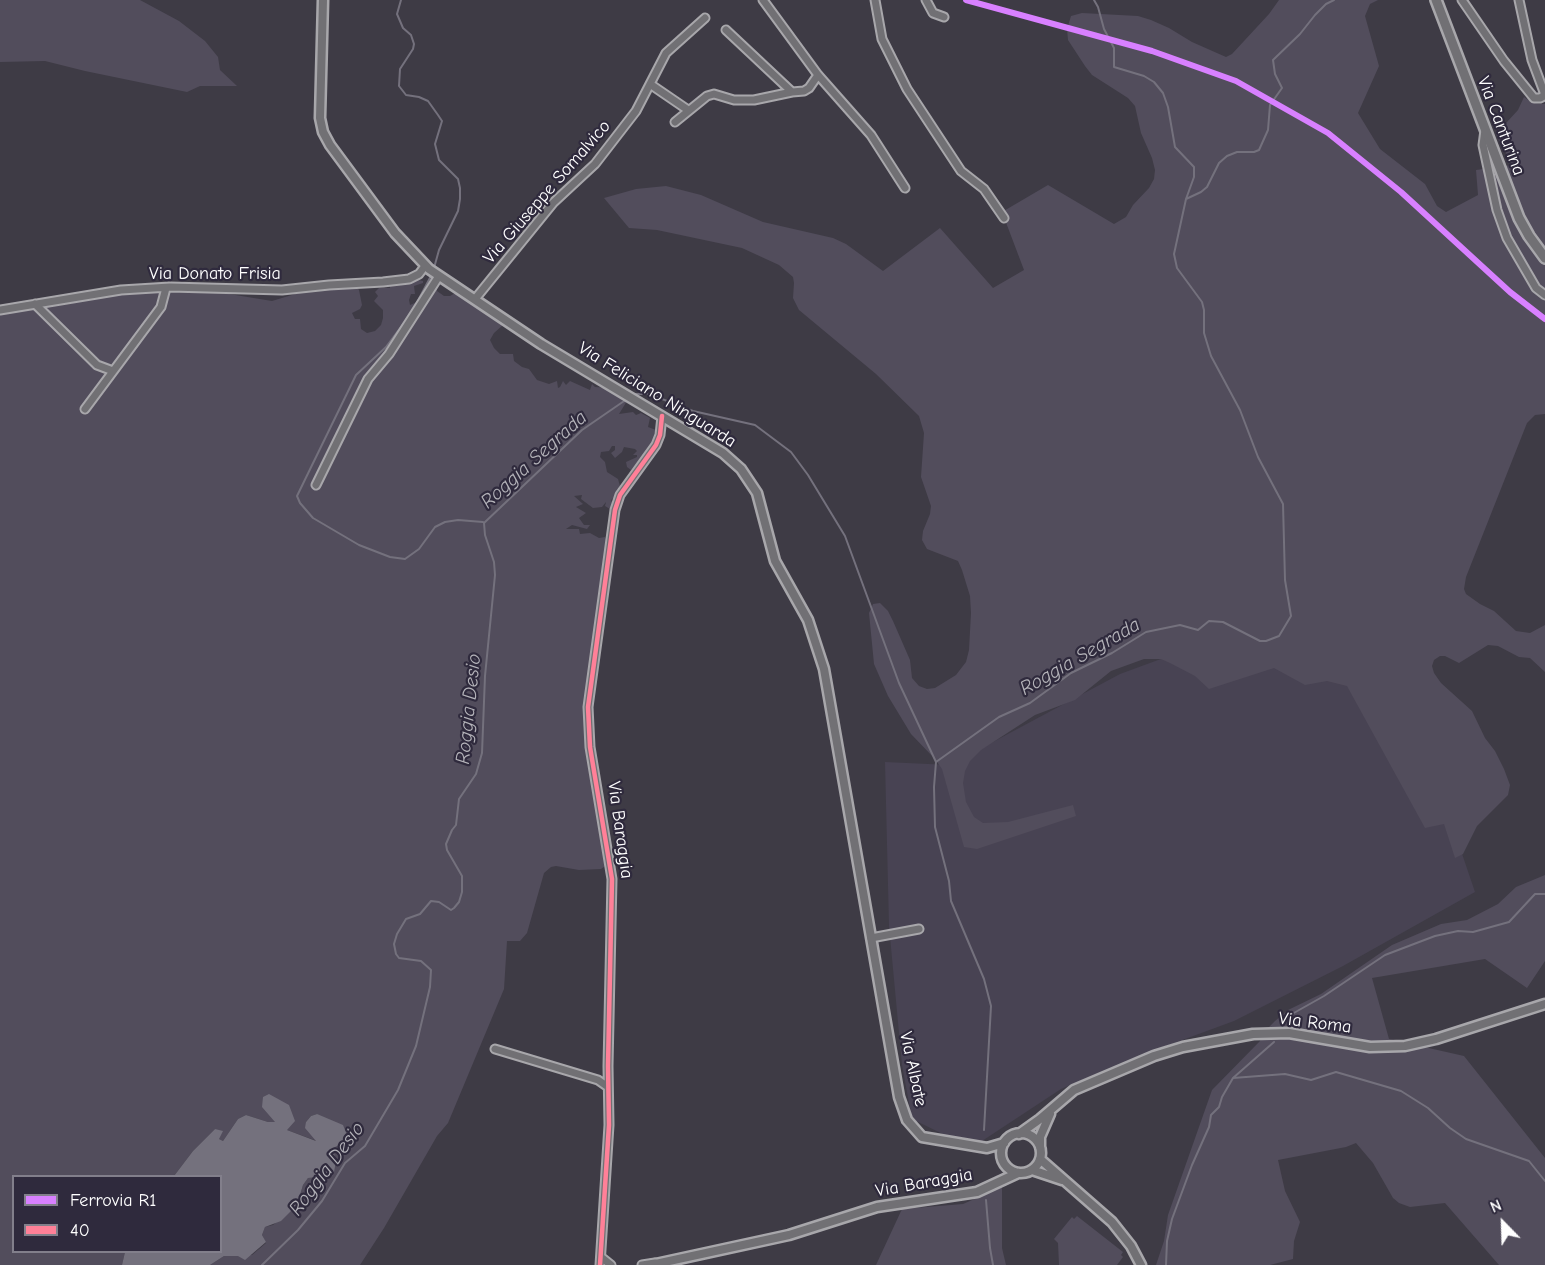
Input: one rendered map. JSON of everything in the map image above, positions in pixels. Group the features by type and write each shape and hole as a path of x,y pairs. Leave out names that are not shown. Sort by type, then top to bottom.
{"main road":[{"name":"Via Canturina","path":"1436,0 1519,218 1545,258"}],"street":[{"name":"Via Feliciano Ninguarda","path":"323,0 320,118 323,132 330,145 395,233 427,267 438,275 541,344 723,453 741,469 757,494 775,561 808,620 824,669 871,938"},
{"path":"763,0 818,75 871,135 905,188"},
{"path":"875,0 882,39 907,89 961,171 984,189 1004,218"},
{"path":"926,0 933,13 944,16"},
{"path":"1462,0 1504,61 1534,98 1540,98 1544,96 1544,92 1532,60 1519,0"},
{"name":"Via Giuseppe Somalvico","path":"475,299 553,202 595,164 636,111 666,53 705,18"},
{"path":"726,30 792,92"},
{"path":"675,122 707,96 714,94 734,100 754,100 804,91 818,75"},
{"path":"650,84 688,110"},
{"path":"1485,130 1482,145 1497,210 1507,238 1536,288 1545,295"},
{"name":"Via Donato Frisia","path":"0,310 121,290 166,288 282,290 383,282 410,279 427,267"},
{"path":"316,485 368,379 390,354 438,275"},
{"path":"85,409 162,307 166,288"},
{"path":"35,304 97,365 113,372"},
{"name":"Via Baraggia","path":"600,1261 609,1125 612,879 590,747 588,707 615,510 620,495 656,445 660,435 662,416"},
{"path":"871,938 919,929"},
{"name":"Via Albate","path":"871,938 899,1097 907,1120 922,1137 987,1148 1004,1143"},
{"name":"Via Roma","path":"1019,1134 1040,1119 1065,1096 1087,1084 1170,1050 1253,1034 1289,1033 1370,1047 1405,1046 1436,1039 1545,1004"},
{"path":"495,1049 597,1080 608,1086"},
{"path":"1032,1170 1040,1159 1040,1137 1054,1106"},
{"path":"1040,1147 1032,1137 1019,1134 1008,1138 1004,1143 1002,1159 1011,1171 1018,1173 1032,1170 1065,1181"},
{"name":"Via Albate","path":"987,1148 1002,1159"},
{"name":"Via Baraggia","path":"993,1184 1002,1173 1002,1159"},
{"path":"1040,1159 1086,1197 1117,1228 1131,1246 1141,1265"},
{"name":"Via Baraggia","path":"654,1264 789,1235 877,1207 962,1196 977,1192 1018,1173"},
{"path":"600,1261 604,1265"},
{"path":"600,1261 611,1265"},
{"path":"642,1265 654,1264"}],"shaded area":[{"path":"0,0 140,0 179,21 205,41 218,57 220,70 237,86 200,86 187,92 45,61 0,62"},
{"path":"1279,0 1378,0 1370,4 1365,16 1379,66 1358,113 1380,149 1425,184 1437,206 1446,212 1478,195 1476,170 1512,165 1496,134 1518,110 1524,97 1533,103 1545,104 1545,414 1535,415 1527,423 1466,577 1464,589 1466,594 1494,611 1516,631 1530,633 1545,625 1545,672 1530,658 1519,657 1498,646 1488,645 1459,663 1440,656 1434,660 1432,666 1441,683 1472,711 1504,769 1510,785 1508,795 1477,826 1463,854 1455,858 1444,824 1425,828 1347,686 1327,681 1305,685 1274,668 1209,689 1195,676 1170,663 1161,659 1144,659 1111,671 1075,700 1035,715 981,750 970,761 965,771 963,783 966,802 974,817 983,823 1008,822 1073,805 1076,816 977,849 964,847 942,769 911,734 888,696 874,664 869,613 873,604 880,603 888,611 910,660 912,678 919,686 927,689 935,688 956,675 966,662 969,650 970,596 962,570 958,561 927,549 922,540 931,506 921,477 924,433 919,416 876,374 799,310 793,298 793,277 779,265 742,248 657,230 629,228 604,198 636,189 666,186 701,195 763,222 833,238 846,244 883,271 940,228 993,288 1024,270 1002,212 1048,185 1114,224 1126,217 1154,179 1155,170 1152,158 1141,133 1135,106 1128,98 1092,75 1085,66 1068,40 1067,29 1071,16 1082,13 1138,16 1169,28 1192,42 1226,57 1232,54"},
{"path":"419,278 418,280 423,283 414,286 415,294 411,294 410,305 417,302 429,283 437,285 437,291 444,296 457,292 501,321 503,325 490,340 494,348 500,354 513,354 514,361 529,369 537,380 549,384 557,381 558,388 563,381 566,385 570,381 590,390 592,384 595,387 609,388 612,393 621,394 627,401 619,414 641,413 650,418 648,427 656,430 655,440 631,470 627,467 626,462 637,457 633,455 637,451 635,449 624,447 615,458 611,453 615,450 615,446 612,446 609,451 601,452 600,457 605,462 607,472 618,479 620,486 611,500 613,504 610,509 605,506 606,502 602,507 593,508 581,499 582,495 574,496 583,504 576,507 586,513 579,518 584,525 590,525 587,529 572,525 566,529 579,529 580,534 590,533 599,538 605,537 614,553 595,678 592,732 612,861 601,869 579,870 556,866 544,873 527,933 520,941 507,941 504,989 448,1123 437,1136 360,1265 210,1265 224,1256 252,1255 266,1243 262,1235 265,1227 273,1225 297,1205 303,1185 308,1178 320,1177 336,1161 333,1148 317,1114 311,1116 306,1122 317,1141 287,1130 276,1122 268,1122 246,1115 238,1119 223,1141 219,1139 215,1129 193,1151 175,1175 12,1175 12,1253 125,1253 122,1265 0,1265 0,313 146,290 223,293 272,301 315,288 356,286 362,305 360,309 352,313 355,319 360,319 361,329 367,333 375,331 381,325 383,318 383,310 374,301 378,296 375,292 379,288 390,288 390,285 413,282"},
{"path":"1207,642 1362,651 1421,733 1475,892 1343,966 1234,1021 1128,1060 1061,1089 979,1143 951,1138 912,1119 902,1065 889,926 885,762 950,765 1120,674"},
{"path":"1545,875 1545,961 1527,988 1485,959 1372,978 1389,1039 1464,1056 1545,1158 1545,1265 1499,1265 1445,1203 1410,1207 1399,1203 1393,1198 1373,1163 1356,1143 1278,1160 1285,1191 1300,1222 1294,1241 1293,1259 1270,1265 1156,1265 1164,1241 1168,1215 1212,1090 1260,1041 1264,1032 1288,1010 1321,994 1392,945 1441,924 1467,920 1498,904 1516,887"},
{"path":"1002,1187 1002,1248 1006,1265 876,1265 902,1209 963,1204"},
{"path":"1077,1216 1123,1252 1121,1255 1123,1257 1117,1265 1059,1265 1058,1243 1054,1239 1072,1217 1074,1219"}],"water":[{"path":"269,1094 289,1105 295,1121 287,1130 316,1141 305,1128 311,1116 317,1114 343,1125 347,1135 341,1144 333,1148 336,1161 334,1172 308,1178 303,1185 297,1205 281,1221 265,1227 262,1235 266,1242 245,1260 238,1256 224,1256 210,1265 122,1265 125,1253 222,1253 222,1175 175,1175 193,1151 215,1129 223,1131 219,1139 223,1141 238,1119 246,1115 275,1122 262,1107 263,1097"}],"waterway":[{"name":"Roggia Segrada","path":"401,0 397,14 403,28 411,35 414,44 400,69 399,86 406,95 428,101 442,121 435,144 439,160 458,179 460,188 458,211 439,250 434,268"},
{"path":"936,762 999,717 1030,703 1071,673 1112,653 1146,632 1180,625 1198,630 1209,621 1223,622 1260,641 1266,641 1279,636 1291,616 1285,580 1283,504 1258,457 1240,410 1211,356 1204,333 1202,302 1177,268 1174,254 1186,199 1194,177 1194,167 1175,147 1168,107 1163,93 1154,82 1144,76 1114,67 1114,48 1104,29 1094,0"},
{"path":"1186,199 1207,187 1219,163 1227,156 1237,152 1259,150 1268,130 1270,105 1282,88 1275,74 1273,60 1326,4 1334,0"},
{"name":"Roggia Segrada","path":"432,274 412,312 386,347 356,375 297,496 313,518 359,545 390,557 405,559 419,549 435,527 445,522 458,520 483,522"},
{"name":"Roggia Segrada","path":"632,396 649,394 693,411 755,425 791,452 808,475 845,536 899,683 936,762 935,827 949,881 951,901 984,979 991,1006 984,1130"},
{"name":"Roggia Segrada","path":"484,523 582,430 627,399"},
{"name":"Roggia Desio","path":"262,1265 298,1230 322,1201 345,1163 365,1146 398,1090 416,1046 430,987 431,970 421,961 399,958 394,944 406,919 420,914 431,901 439,902 451,910 459,902 462,892 462,876 446,844 456,825 459,799 476,774 482,753 485,676 495,575 484,523"},
{"path":"1283,1022 1385,955 1435,936 1458,931 1473,932 1509,922 1535,894 1545,894"},
{"path":"1166,1265 1167,1241 1172,1219 1209,1127 1211,1115 1219,1107 1233,1078 1274,1042"},
{"path":"1233,1078 1285,1074 1311,1080 1336,1072 1401,1091 1428,1108 1466,1139 1529,1161 1545,1181"},
{"path":"986,1200 993,1265"}],"rail line":[{"name":"R1","path":"966,0 1152,51 1236,81 1328,133 1401,192 1510,292 1545,319"}],"transit line":[{"name":"40","path":"600,1265 609,1125 612,879 590,747 588,707 615,510 620,495 656,445 660,435 662,416"}]}
